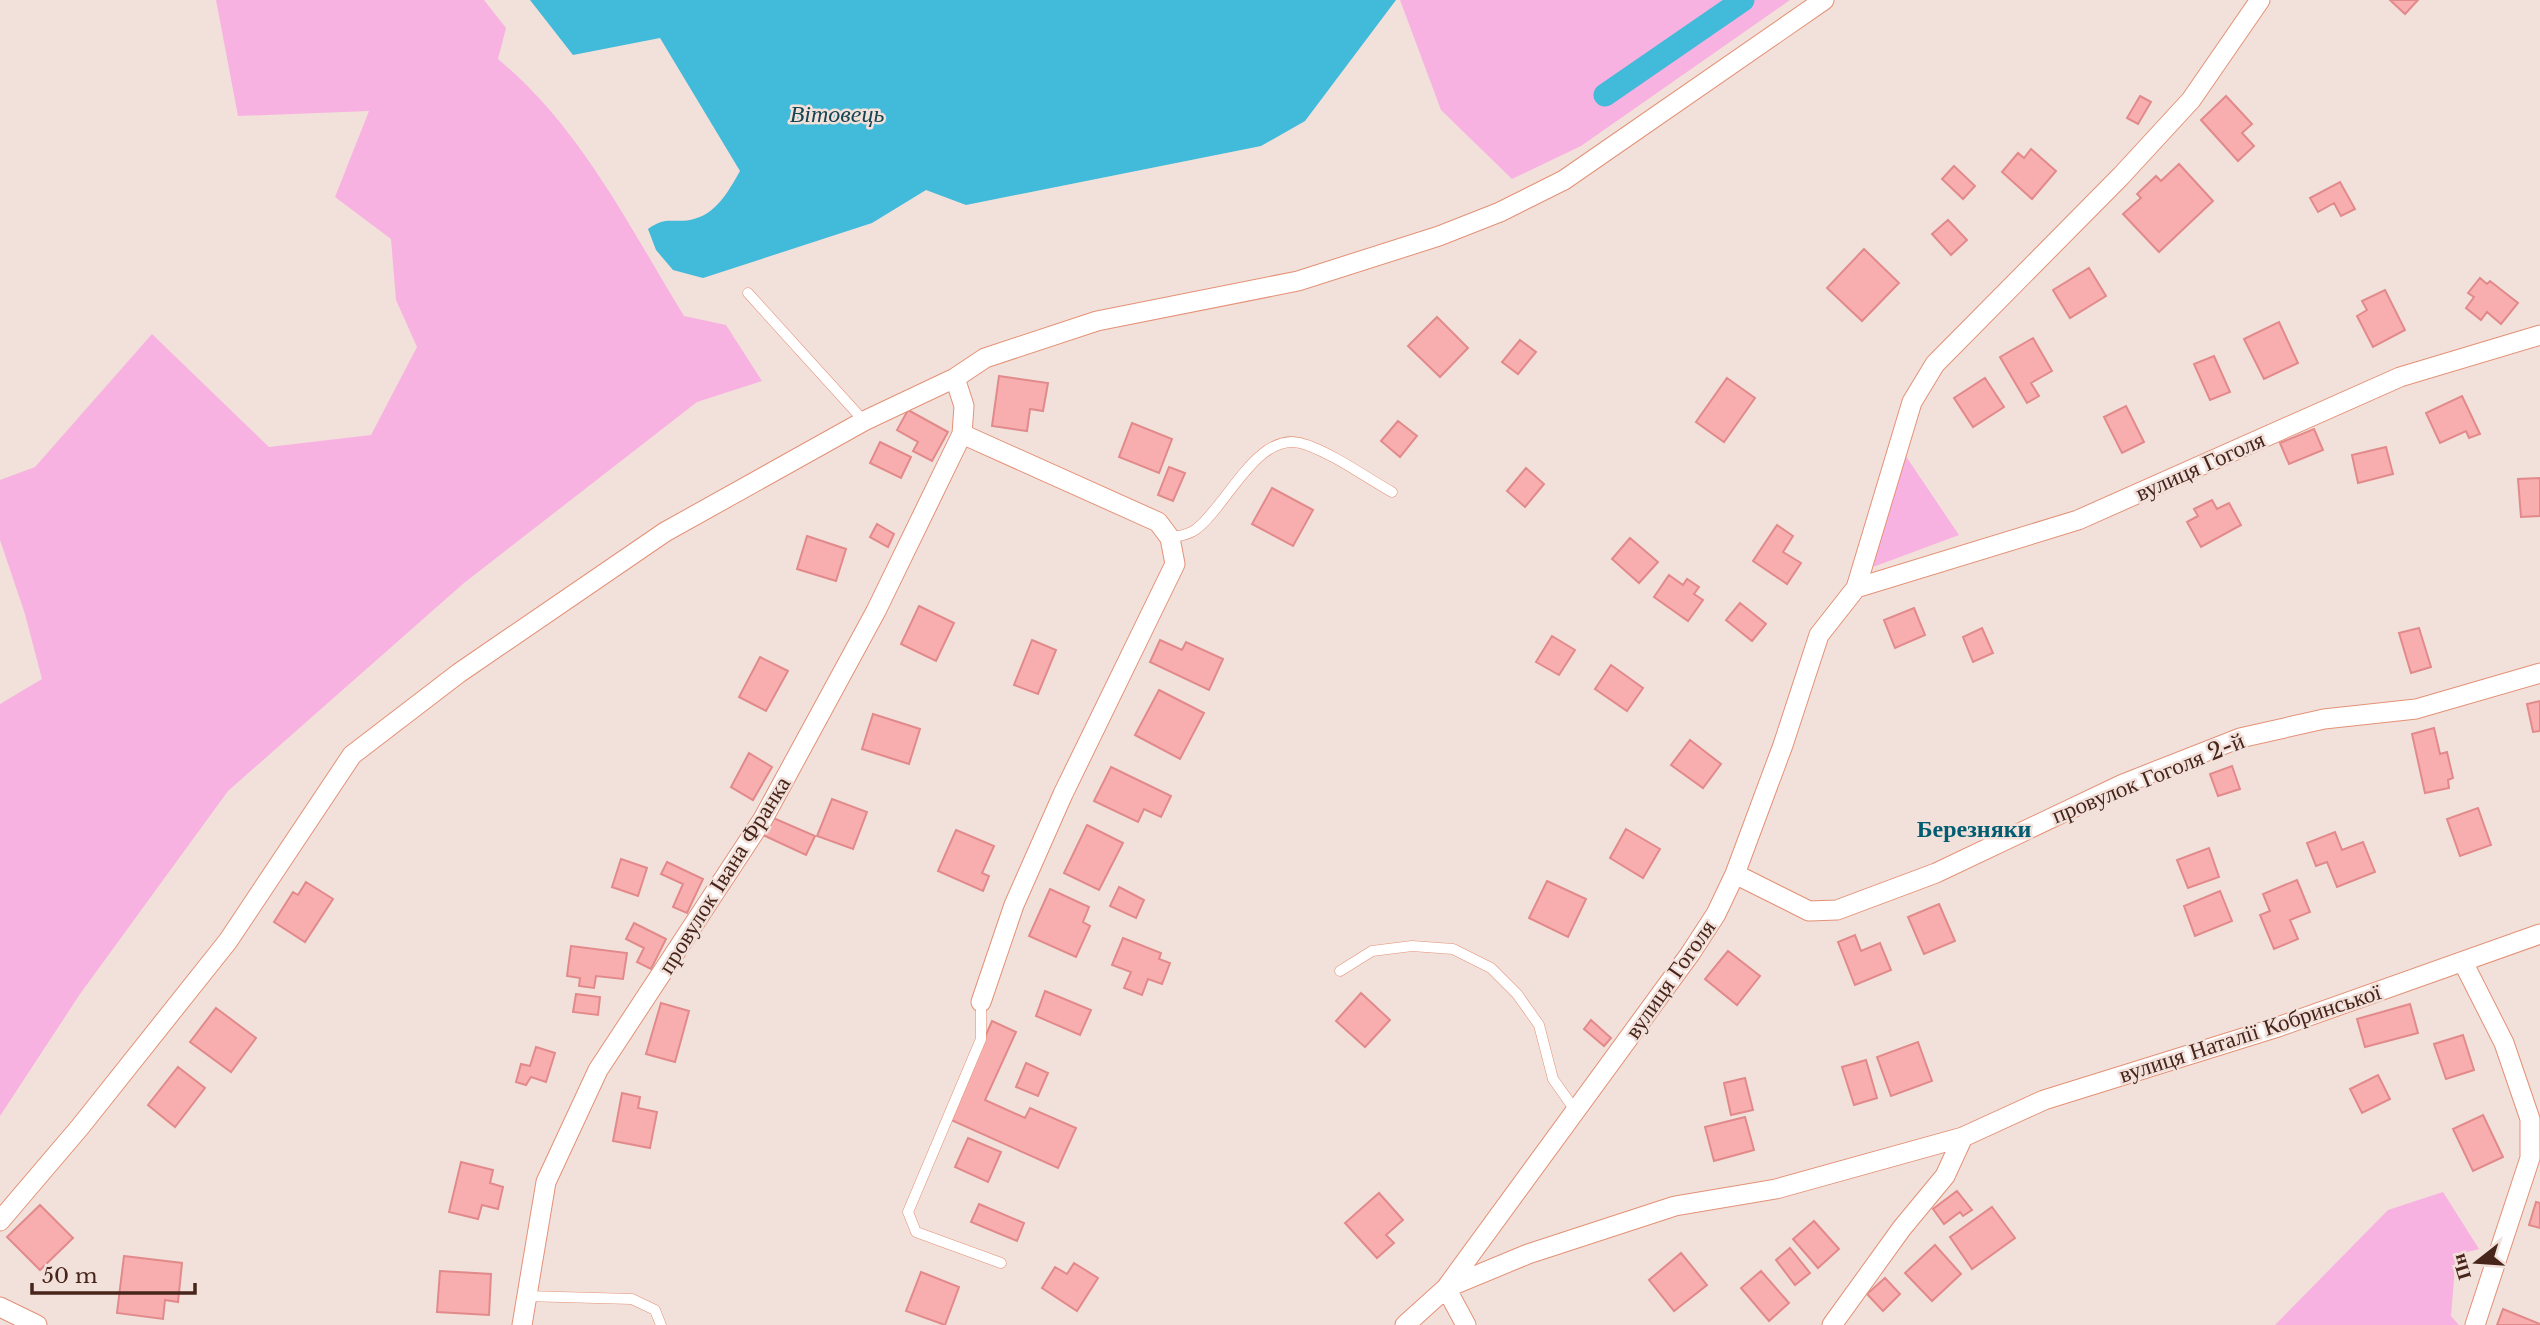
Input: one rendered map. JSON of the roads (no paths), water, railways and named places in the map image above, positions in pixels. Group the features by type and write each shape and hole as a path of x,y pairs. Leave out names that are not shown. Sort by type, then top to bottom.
{"street":[{"path":"0,1221 80,1127 228,941 352,755 459,673 665,532 864,421 955,378 985,358 1097,321 1298,281 1439,236 1500,212 1563,180 1824,0"},
{"name":"вулиця Гоголя","path":"1405,1325 1446,1288 1690,954 1716,914 1735,874 1783,745 1819,635 1856,588 1899,436 1912,402 1935,363 2121,176 2191,100 2260,0"},
{"name":"вулиця Гоголя","path":"1856,588 2078,520 2400,377 2540,335"},
{"name":"провулок Івана Франка","path":"522,1325 546,1182 598,1070 763,820 876,611 962,434 964,406 955,378"},
{"path":"962,434 1158,522 1170,538 1175,564 1041,844 1014,905 981,1002"},
{"name":"провулок Гоголя 2-й","path":"1735,874 1809,911 1837,910 1936,873 2123,784 2240,738 2311,721 2416,709 2540,673"},
{"name":"вулиця Наталії Кобринської","path":"1446,1288 1528,1254 1675,1206 1776,1189 1963,1137 2044,1100 2276,1028 2540,934"},
{"path":"2463,962 2504,1042 2530,1119 2530,1158 2475,1325"},
{"path":"1832,1325 1902,1228 1945,1176 1963,1137"},
{"path":"1446,1288 1466,1325"},
{"path":"0,1307 37,1325"}],"lane":[{"path":"748,293 864,421"},
{"path":"1170,538 1192,532 1210,518 1259,456 1283,441 1306,444 1392,492"},
{"path":"1340,971 1372,951 1412,946 1453,949 1491,968 1517,994 1539,1025 1553,1079 1575,1110"},
{"path":"981,1002 981,1039 908,1213 916,1232 1001,1263"},
{"path":"525,1296 632,1299 655,1310 661,1325"}],"water":[{"name":"Вітовець","path":"530,0 1396,0 1305,121 1261,146 966,205 926,190 872,223 703,278 673,270 656,250 648,229 664,221 690,220 707,213 731,187 740,171 660,38 573,55"}],"waterway":[{"path":"1605,95 1743,0"}],"district":[{"name":"Березняки","path":"1974,828"}]}
